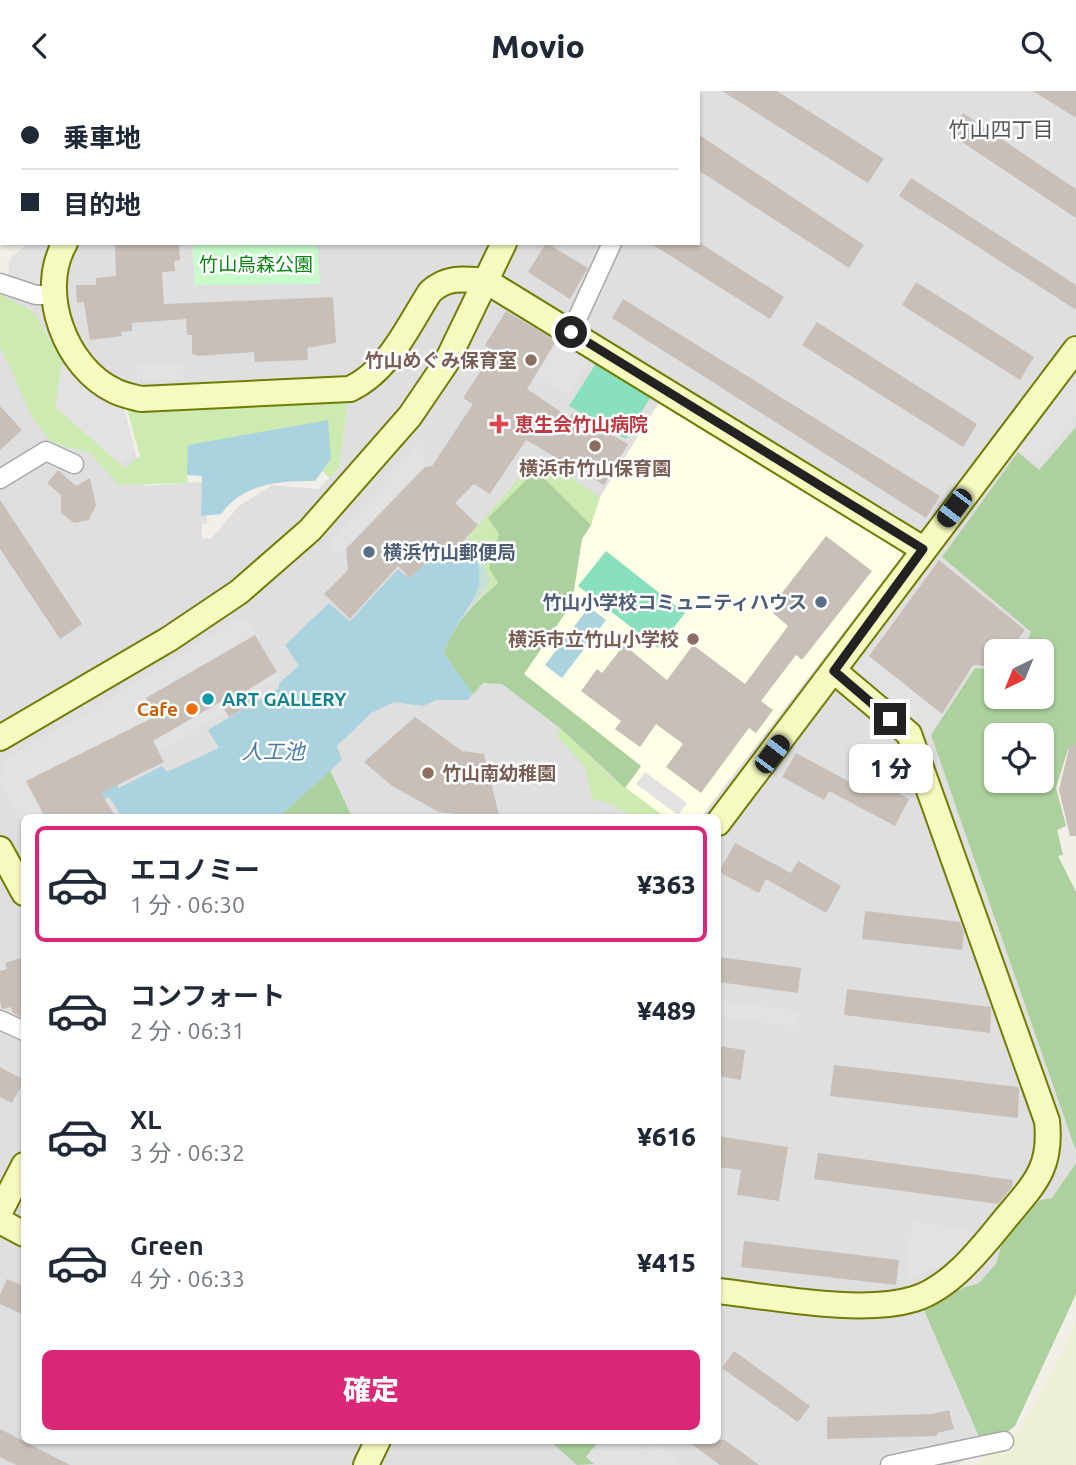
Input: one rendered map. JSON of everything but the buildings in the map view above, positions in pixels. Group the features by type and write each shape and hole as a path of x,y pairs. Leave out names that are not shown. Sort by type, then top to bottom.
{"street":[{"path":"64,245 53,276 54,296 65,336 80,363 115,391 141,399 350,389 375,373 387,360 430,292 440,283 460,279 486,281 923,549"},
{"path":"0,739 169,639 239,591 293,546 410,416 446,363 503,245"},
{"path":"571,332 611,245"},
{"path":"0,283 36,295 54,296"},
{"path":"721,819 1076,349"},
{"path":"0,478 46,451 74,464"},
{"path":"721,1291 875,1305 915,1299 948,1279 975,1255 1034,1185 1045,1165 1049,1143 1047,1121 909,734 834,671"},
{"path":"0,849 21,888"},
{"path":"0,1020 21,1030"},
{"path":"0,1212 21,1171"},
{"path":"0,1221 21,1232"},
{"path":"890,1465 1004,1441"},
{"path":"366,1465 376,1444"}],"shaded area":[{"path":"700,91 1076,91 1076,748 1068,749 1056,788 1066,826 1057,830 1063,855 1058,856 1076,892 1076,1294 1015,1426 957,1465 0,1465 0,275 8,278 10,259 27,245 700,245","holes":["348,400 339,467 319,489 272,485 239,506 211,539 202,538 202,524 207,523 207,515 201,515 202,482 144,486 124,410"]},
{"path":"27,245 52,247 45,285 41,289 8,278 10,259"},
{"path":"560,339 590,358 567,395 537,376"},
{"path":"62,362 75,379 103,403 124,409 135,451 120,464 55,407"},
{"path":"183,364 183,380 137,380 137,365"},
{"path":"1076,364 1076,415 1037,464 1013,446"},
{"name":"横浜市立竹山小学校","path":"660,401 901,550 902,556 703,814 661,814 625,788 641,766 524,674 572,603 582,538 591,525 600,497"},
{"path":"422,443 425,465 339,555 332,547 334,537"},
{"path":"468,537 484,556 485,570 491,580 471,608 478,573 475,558 466,541"},
{"path":"940,559 1026,630 1019,639 984,639 984,667 974,666 923,745 853,673"},
{"path":"241,617 246,619 281,678 172,744 73,794 61,814 21,814 21,822 0,780 4,759 92,710"},
{"path":"645,772 687,803 677,814 636,784"},
{"path":"721,1000 799,1011 797,1027 721,1016"},
{"path":"912,1221 974,1231 971,1241 944,1265 906,1282"},
{"path":"1076,1319 1076,1465 976,1465 1020,1430 1064,1350"},
{"path":"597,1444 635,1444 643,1451 649,1444 657,1444 681,1465 596,1465 586,1457"}],"green space":[{"name":"竹山烏森公園","path":"192,245 317,245 320,284 195,285"},
{"path":"0,291 8,299 36,315 62,362 56,407 125,468 140,456 127,409 348,400 339,467 330,478 322,471 331,459 187,475 188,483 119,485 89,452 53,444 32,417 0,346"},
{"path":"597,362 651,396 626,439 569,406"},
{"path":"1076,427 1076,748 1068,749 1056,788 1066,826 1057,830 1063,855 1058,856 1076,892 1076,1151 931,735 975,668 984,669 984,709 1054,709 1054,639 1028,639 1031,632 942,557 1018,452 1039,470"},
{"path":"538,456 600,497 591,525 536,471 499,534 489,568 498,583 471,608 488,588 484,556 468,537"},
{"path":"536,470 591,525 582,539 572,603 524,674 641,766 625,788 560,728 502,684 483,683 473,694 444,655 458,624 498,583 489,568 499,534 488,518"},
{"path":"606,551 685,613 658,648 578,586"},
{"path":"560,728 610,776 661,814 629,814 606,802 592,799 585,767 557,736"},
{"path":"330,770 351,814 282,814"},
{"path":"1076,1163 1076,1294 1015,1426 1001,1437 980,1439 923,1308 965,1287 978,1284 996,1264 1002,1243 1040,1200 1052,1198"},
{"path":"553,1444 597,1444 586,1457 594,1464 577,1465"}],"water":[{"path":"328,420 331,459 315,481 263,486 240,496 221,514 201,516 202,476 187,475 188,445"},
{"name":"人工池","path":"466,541 476,559 480,574 473,601 449,639 444,654 473,694 468,700 436,700 423,706 394,702 371,713 337,746 342,760 282,814 120,814 109,797 103,800 93,785 112,775 119,788 162,766 167,772 219,748 208,730 279,688 279,683 299,666 285,645 329,603 350,621 398,569 406,576 439,545 451,555"},
{"path":"589,607 606,620 562,678 545,665"}],"place":[{"name":"竹山めぐみ保育室","path":"531,360"},
{"name":"恵生会竹山病院","path":"499,424"},
{"name":"横浜市竹山保育園","path":"595,446"},
{"name":"横浜竹山郵便局","path":"369,552"},
{"name":"竹山小学校コミュニティハウス","path":"821,602"},
{"name":"横浜市立竹山小学校","path":"693,639"},
{"name":"ART GALLERY","path":"208,699"},
{"name":"Cafe","path":"192,709"},
{"name":"竹山南幼稚園","path":"428,773"}],"district":[{"name":"竹山四丁目","path":"1001,130"}],"route":[{"path":"571,332 923,549 834,671 890,719"}]}
